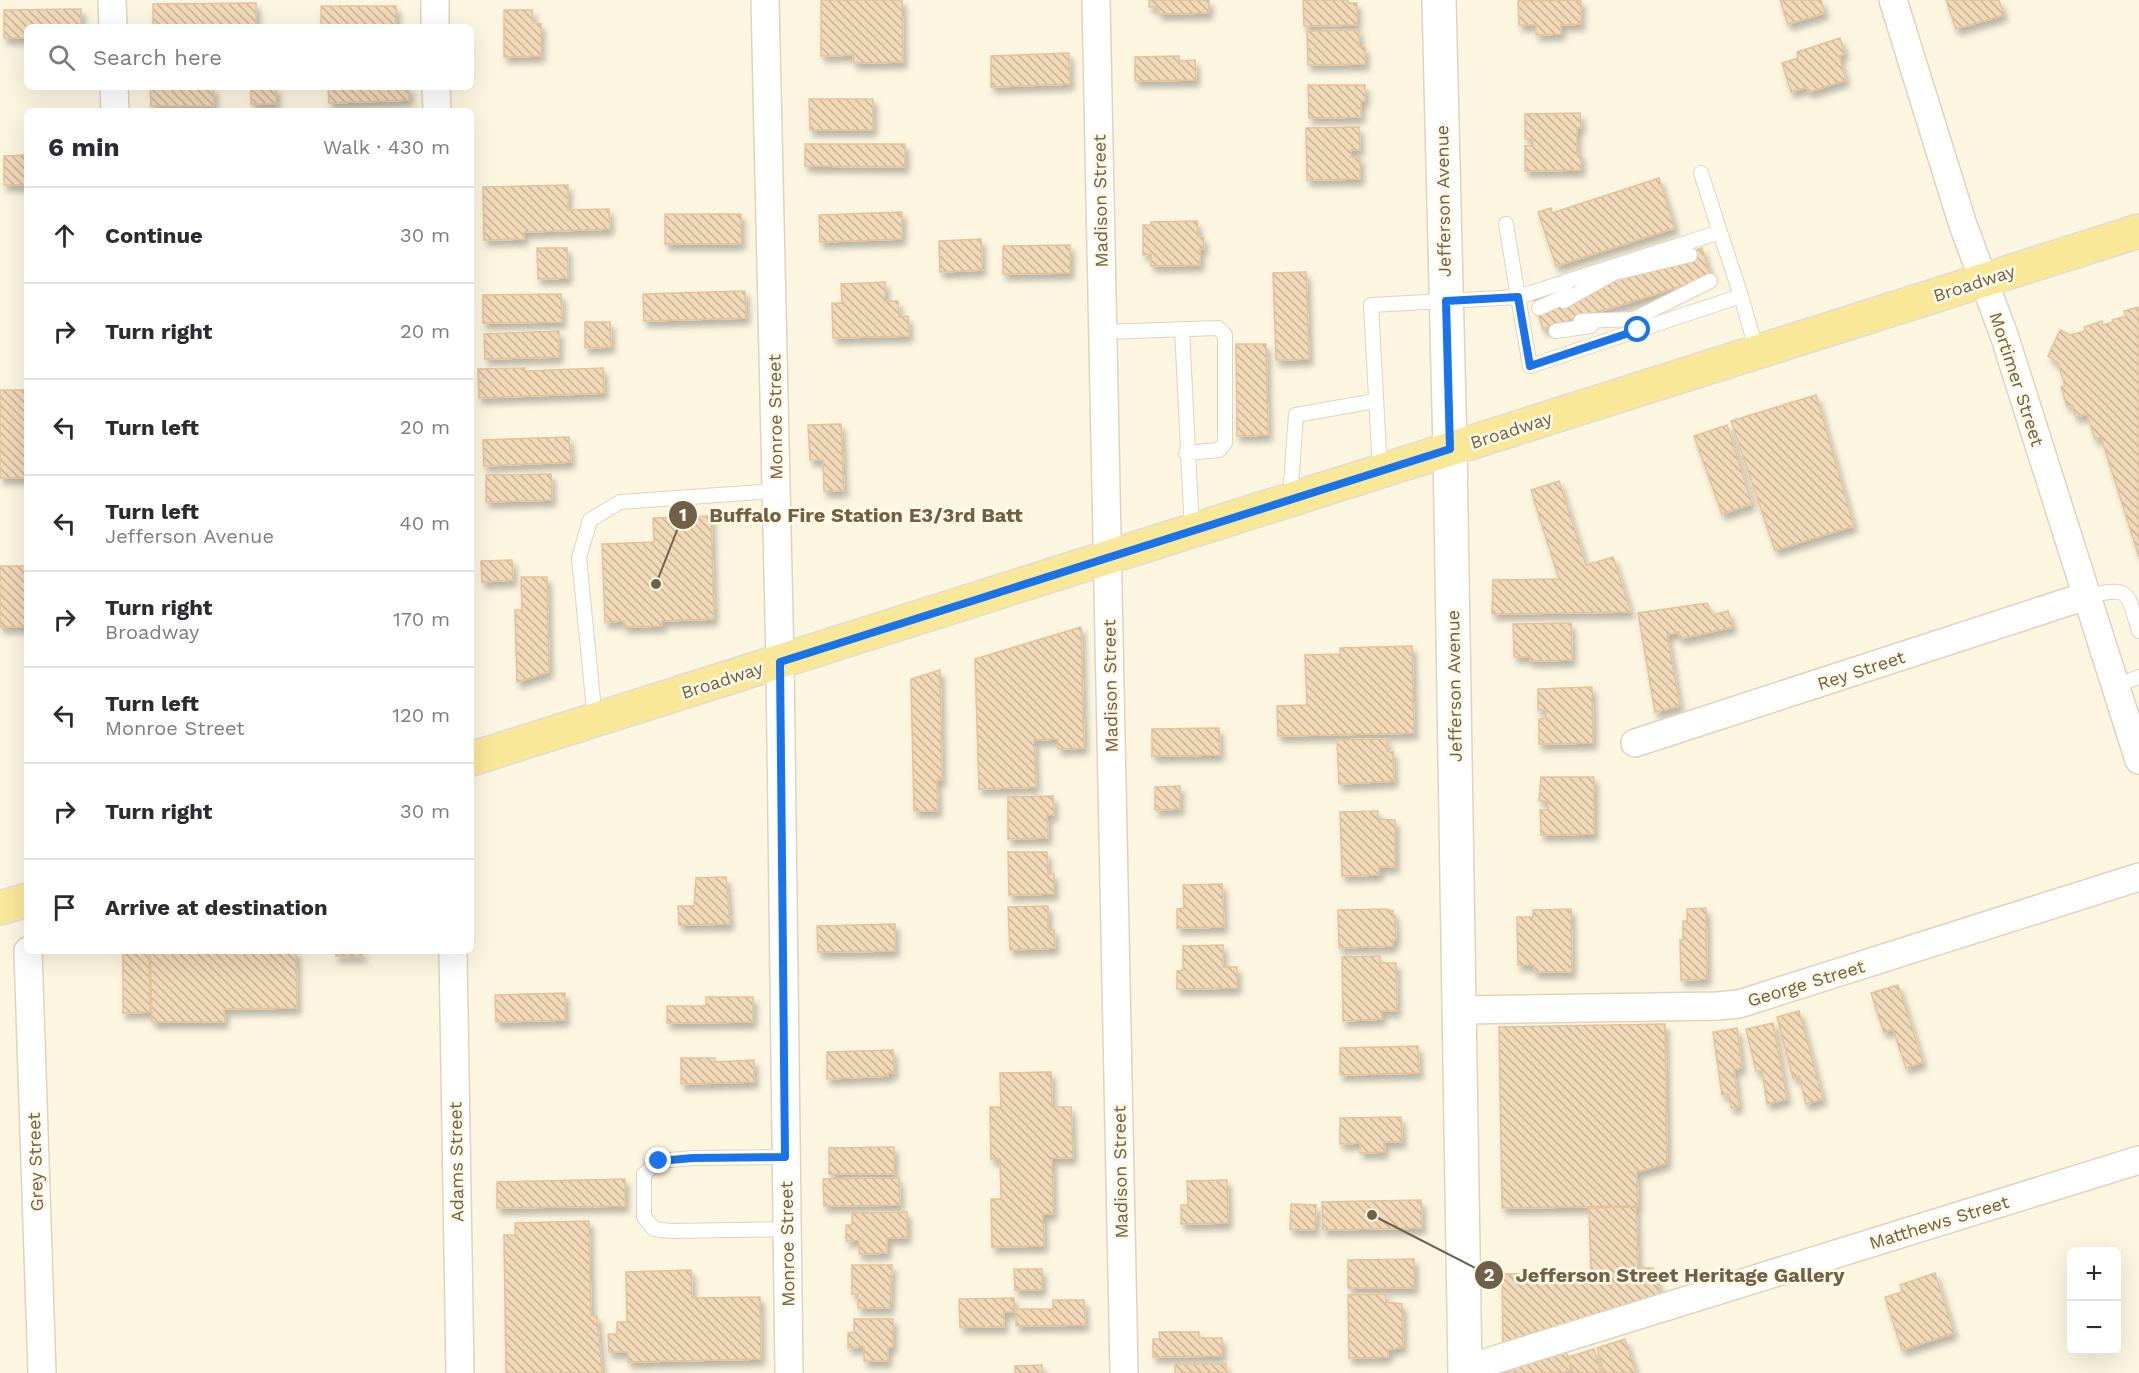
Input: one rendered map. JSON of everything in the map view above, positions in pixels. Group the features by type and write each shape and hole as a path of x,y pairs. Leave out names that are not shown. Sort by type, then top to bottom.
{"main road":[{"name":"Broadway","path":"474,758 2139,231"},
{"path":"0,908 24,902"}],"street":[{"path":"112,0 113,24"},
{"path":"435,0 435,24"},
{"name":"Monroe Street","path":"765,0 780,662 789,1373"},
{"name":"Madison Street","path":"1096,0 1124,1373"},
{"name":"Jefferson Avenue","path":"1438,0 1450,449 1465,1371"},
{"name":"Mortimer Street","path":"1893,0 1963,225 2004,335 2086,596 2127,682 2139,760"},
{"path":"114,90 115,108"},
{"path":"436,90 437,108"},
{"name":"Rey Street","path":"1635,743 2086,596"},
{"name":"George Street","path":"1459,1010 1739,1004 2139,877"},
{"name":"Grey Street","path":"28,954 42,1373"},
{"name":"Adams Street","path":"453,954 460,1373"},
{"name":"Matthews Street","path":"1465,1371 2139,1160"}],"lane":[{"path":"1701,173 1757,352"},
{"path":"1506,224 1530,366 1636,324 1741,296"},
{"path":"1380,472 1371,305 1518,297 1613,270 1720,232"},
{"path":"1539,308 1613,270 1690,255"},
{"path":"1564,301 1613,270 1664,266"},
{"path":"1613,270 1627,280"},
{"path":"1592,291 1613,270"},
{"path":"1556,331 1636,324 1710,280"},
{"path":"1581,321 1636,324 1682,288"},
{"path":"1636,324 1647,301"},
{"path":"1612,312 1636,324"},
{"path":"1103,332 1218,328 1225,335 1225,443 1219,450 1186,453"},
{"path":"1182,329 1186,453 1192,531"},
{"path":"1290,500 1296,415 1375,401"},
{"path":"595,720 579,558 590,520 620,502 776,491"},
{"path":"2086,596 2115,590 2123,591 2128,597 2139,631"},
{"path":"785,1157 693,1158 659,1161 644,1174 644,1217 654,1229 670,1231 786,1229"}],"building":[{"path":"821,0 902,0 903,62 854,63 853,55 821,56"},
{"path":"1149,0 1209,0 1209,13 1159,14 1158,7 1149,7"},
{"path":"1303,0 1348,0 1348,3 1357,3 1357,25 1304,26"},
{"path":"1581,0 1581,24 1561,25 1561,34 1536,35 1536,25 1519,25 1518,1"},
{"path":"1780,0 1821,0 1825,13 1788,24"},
{"path":"1946,0 1999,0 2004,15 1956,29"},
{"path":"256,3 256,24 153,24 153,4"},
{"path":"321,6 396,6 396,24 321,24"},
{"path":"81,9 81,24 24,24 24,38 4,38 4,10"},
{"path":"504,10 532,10 533,23 541,24 541,56 504,57"},
{"path":"1359,30 1359,47 1365,47 1365,64 1308,65 1307,31"},
{"path":"1840,38 1845,54 1839,56 1846,80 1809,92 1807,87 1791,92 1782,63 1798,58 1797,52"},
{"path":"1069,53 1070,84 991,87 991,56"},
{"path":"1179,56 1179,61 1195,60 1196,80 1135,81 1135,57"},
{"path":"1308,85 1365,85 1365,101 1361,101 1361,117 1309,118"},
{"path":"150,90 213,90 214,106 151,106"},
{"path":"251,90 276,90 276,104 251,104"},
{"path":"328,90 409,90 409,100 329,103"},
{"path":"809,99 873,99 873,130 810,130"},
{"path":"1580,113 1581,128 1577,128 1577,155 1581,154 1581,170 1525,171 1525,146 1533,145 1533,139 1525,139 1525,114"},
{"path":"1359,127 1360,150 1351,150 1351,157 1360,157 1360,179 1307,180 1306,128"},
{"path":"805,144 905,144 905,167 805,166"},
{"path":"24,155 24,185 4,185 4,156"},
{"path":"1659,178 1675,228 1556,266 1538,212 1551,208 1552,213"},
{"path":"568,185 568,210 609,209 610,229 524,232 524,239 484,240 483,187"},
{"path":"902,212 902,239 820,242 819,215"},
{"path":"665,214 741,214 741,244 665,244"},
{"path":"1197,221 1198,237 1203,237 1204,249 1200,249 1200,265 1151,266 1151,254 1143,255 1143,225 1151,225 1151,222"},
{"path":"981,239 982,270 940,272 939,241"},
{"path":"1070,245 1070,273 1003,274 1003,246"},
{"path":"537,248 567,248 568,278 538,279"},
{"path":"1702,248 1711,277 1543,329 1534,300"},
{"path":"1306,272 1309,359 1276,360 1273,273"},
{"path":"885,282 885,301 898,301 899,317 908,316 909,336 833,338 832,303 842,303 841,284"},
{"path":"745,291 746,318 644,321 643,294"},
{"path":"561,294 562,322 483,323 483,295"},
{"path":"2139,307 2139,557 2101,437 2095,439 2087,414 2076,417 2072,405 2067,406 2061,387 2065,386 2058,363 2048,356 2060,330 2070,335 2085,331 2084,327 2102,321 2103,325 2113,322 2112,320 2126,316 2124,311"},
{"path":"585,322 610,322 611,347 585,348"},
{"path":"559,331 559,357 485,359 484,334"},
{"path":"1236,344 1266,344 1268,435 1237,436"},
{"path":"525,368 525,371 603,368 604,393 479,398 478,369"},
{"path":"0,390 24,390 24,478 0,478"},
{"path":"1816,395 1854,526 1775,550 1731,421"},
{"path":"841,424 844,491 824,491 823,460 810,460 808,425"},
{"path":"1727,425 1752,504 1722,514 1694,436"},
{"path":"569,437 571,462 484,466 483,440"},
{"path":"551,474 552,500 486,502 486,475"},
{"path":"1559,481 1586,565 1613,557 1631,612 1492,614 1493,580 1559,579 1531,490"},
{"path":"711,516 714,619 662,621 662,626 624,627 624,621 605,622 602,544 654,542 653,518"},
{"path":"512,560 513,580 482,582 481,561"},
{"path":"0,566 24,566 24,627 0,627"},
{"path":"521,577 547,577 549,672 517,682 515,610 522,610"},
{"path":"1707,603 1712,615 1728,611 1733,627 1680,639 1679,632 1667,635 1680,706 1655,712 1638,613"},
{"path":"1571,623 1572,660 1530,661 1530,657 1514,657 1513,624"},
{"path":"1081,627 1084,748 1058,749 1058,739 1034,740 1036,787 979,789 975,659"},
{"path":"1412,646 1414,733 1278,736 1277,706 1307,705 1305,655 1340,654 1340,648"},
{"path":"940,670 942,780 937,780 938,811 914,811 911,679"},
{"path":"1592,687 1593,743 1539,744 1539,719 1546,718 1546,710 1538,710 1538,689"},
{"path":"1219,728 1220,755 1152,756 1152,729"},
{"path":"1387,739 1387,751 1393,752 1394,781 1339,784 1337,740"},
{"path":"1541,777 1594,777 1594,834 1541,835 1540,810 1548,810 1548,801 1539,801"},
{"path":"1180,786 1180,809 1155,810 1155,787"},
{"path":"1053,796 1054,815 1047,815 1048,838 1008,839 1008,797"},
{"path":"1378,811 1378,819 1395,820 1395,867 1379,867 1379,875 1342,876 1340,812"},
{"path":"1008,852 1047,852 1048,874 1054,874 1054,894 1009,895"},
{"path":"726,877 730,924 679,925 678,906 694,906 696,878"},
{"path":"1222,884 1224,927 1177,928 1177,909 1184,908 1183,885"},
{"path":"1048,906 1048,930 1054,930 1055,948 1010,950 1008,907"},
{"path":"1706,908 1707,979 1681,980 1680,940 1683,940 1683,921 1687,921 1687,909"},
{"path":"1386,909 1393,911 1393,916 1395,916 1396,940 1393,940 1393,946 1339,948 1338,910"},
{"path":"1571,909 1572,972 1534,972 1534,965 1518,965 1517,917 1533,917 1533,910"},
{"path":"895,924 895,951 818,952 817,926"},
{"path":"1223,945 1223,967 1237,967 1237,988 1177,989 1177,971 1183,970 1183,946"},
{"path":"123,954 149,954 150,1012 123,1013"},
{"path":"150,954 296,954 297,1008 224,1009 225,1022 152,1022"},
{"path":"336,954 362,954 362,956 336,956"},
{"path":"1380,956 1380,963 1396,963 1397,1011 1381,1011 1382,1019 1343,1021 1342,957"},
{"path":"1898,985 1923,1062 1906,1068 1893,1029 1884,1032 1871,993"},
{"path":"565,993 565,1020 496,1022 495,995"},
{"path":"706,997 753,997 753,1022 667,1023 667,1006 706,1006"},
{"path":"1799,1011 1823,1099 1806,1104 1799,1076 1793,1078 1777,1017"},
{"path":"1773,1023 1787,1099 1767,1104 1762,1071 1756,1071 1746,1029"},
{"path":"1665,1024 1667,1163 1637,1172 1638,1206 1502,1208 1499,1027"},
{"path":"1737,1028 1742,1068 1734,1069 1739,1107 1731,1108 1729,1094 1722,1095 1713,1032"},
{"path":"1418,1046 1419,1073 1340,1075 1340,1048"},
{"path":"893,1050 894,1073 888,1073 888,1076 827,1079 827,1052"},
{"path":"681,1058 715,1058 715,1062 754,1060 754,1082 681,1084"},
{"path":"1051,1072 1052,1107 1071,1107 1073,1158 1052,1158 1053,1214 1043,1214 1044,1246 992,1247 991,1199 1001,1199 1000,1159 991,1159 990,1107 1001,1107 1000,1073"},
{"path":"1401,1117 1402,1142 1384,1142 1385,1152 1360,1153 1360,1143 1340,1144 1340,1118"},
{"path":"894,1147 894,1174 829,1174 829,1148"},
{"path":"899,1178 900,1205 824,1206 823,1179"},
{"path":"625,1179 625,1206 497,1208 497,1182"},
{"path":"1227,1180 1228,1223 1181,1224 1181,1205 1188,1205 1187,1181"},
{"path":"1421,1200 1422,1228 1323,1230 1322,1202"},
{"path":"1291,1204 1316,1205 1315,1230 1290,1229"},
{"path":"1636,1207 1638,1268 1653,1268 1661,1295 1503,1344 1502,1274 1591,1272 1589,1208"},
{"path":"907,1212 907,1238 887,1238 887,1253 859,1254 859,1240 846,1241 846,1225 852,1225 852,1213"},
{"path":"589,1221 591,1316 597,1316 602,1373 506,1373 504,1235 515,1235 515,1223"},
{"path":"1414,1259 1414,1288 1348,1288 1348,1260"},
{"path":"852,1265 892,1265 890,1308 858,1308 858,1294 852,1294"},
{"path":"1014,1269 1042,1269 1042,1290 1015,1290"},
{"path":"691,1270 692,1298 760,1297 761,1359 628,1362 628,1352 609,1352 608,1334 617,1334 617,1322 627,1322 626,1272"},
{"path":"1935,1273 1954,1333 1902,1350 1885,1297 1902,1292 1900,1285"},
{"path":"1386,1294 1386,1302 1402,1304 1403,1347 1388,1350 1388,1357 1349,1358 1348,1295"},
{"path":"1014,1298 1014,1312 1004,1312 1004,1327 960,1327 959,1299"},
{"path":"1053,1300 1084,1300 1085,1325 1016,1326 1016,1309 1053,1309"},
{"path":"854,1319 893,1319 893,1347 888,1347 888,1361 864,1361 864,1347 848,1348 848,1333 854,1332"},
{"path":"1159,1332 1199,1332 1199,1338 1222,1338 1222,1356 1153,1357 1153,1339 1160,1339"},
{"path":"1625,1339 1636,1373 1604,1373 1597,1348"},
{"path":"1594,1349 1601,1373 1573,1373 1568,1357"},
{"path":"1566,1351 1571,1370 1562,1373 1502,1373 1502,1370"},
{"path":"1175,1364 1226,1364 1226,1373 1175,1373"},
{"path":"1042,1365 1042,1373 1015,1373 1015,1366"}],"place":[{"name":"Buffalo Fire Station E3/3rd Batt","path":"656,584"},
{"name":"Jefferson Street Heritage Gallery","path":"1372,1215"}],"route":[{"path":"659,1161 693,1158 785,1157 780,662 1450,449 1446,301 1518,297 1530,366 1638,330"}]}
